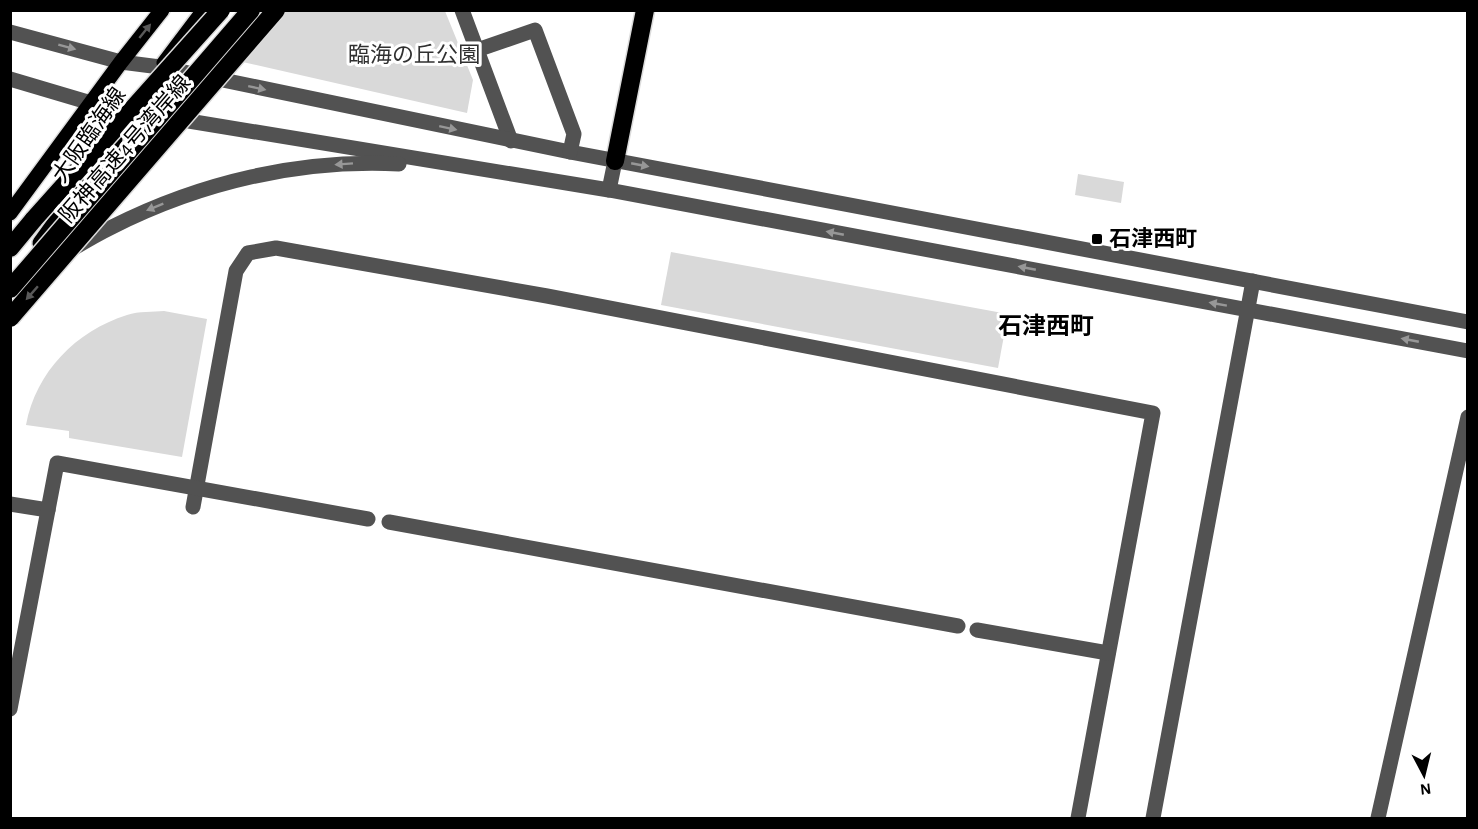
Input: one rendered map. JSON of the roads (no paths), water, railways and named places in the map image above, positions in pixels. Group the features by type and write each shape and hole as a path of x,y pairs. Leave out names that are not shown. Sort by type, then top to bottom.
{"highway":[{"path":"10,248 221,10"},
{"name":"阪神高速4号湾岸線","path":"10,286 250,10"},
{"name":"阪神高速4号湾岸線","path":"10,318 276,10"},
{"path":"615,161 645,10"}],"main road":[{"name":"大阪臨海線","path":"10,213 162,10"},
{"name":"大阪臨海線","path":"10,286 134,112 160,67 204,10"}],"street":[{"path":"462,10 511,141"},
{"path":"477,50 535,30 574,134 570,152"},
{"path":"10,32 121,62 160,67 511,141 1467,322"},
{"path":"10,79 91,103 134,112 609,190 1467,351"},
{"path":"609,190 615,161"},
{"path":"10,286 112,227 144,212 188,194 243,178 307,167 367,162 486,169"},
{"path":"192,507 236,271 248,253 276,248 547,296 1153,413 1078,819"},
{"path":"1153,819 1253,281"},
{"path":"1378,819 1467,417"},
{"path":"10,709 57,463 368,519"},
{"path":"10,504 48,510"},
{"path":"389,522 958,626"},
{"path":"977,630 1108,653"}],"place":[{"name":"石津西町","path":"1097,239"}],"district":[{"name":"石津西町","path":"1046,327"}],"park label":[{"name":"臨海の丘公園","path":"414,55"}]}
